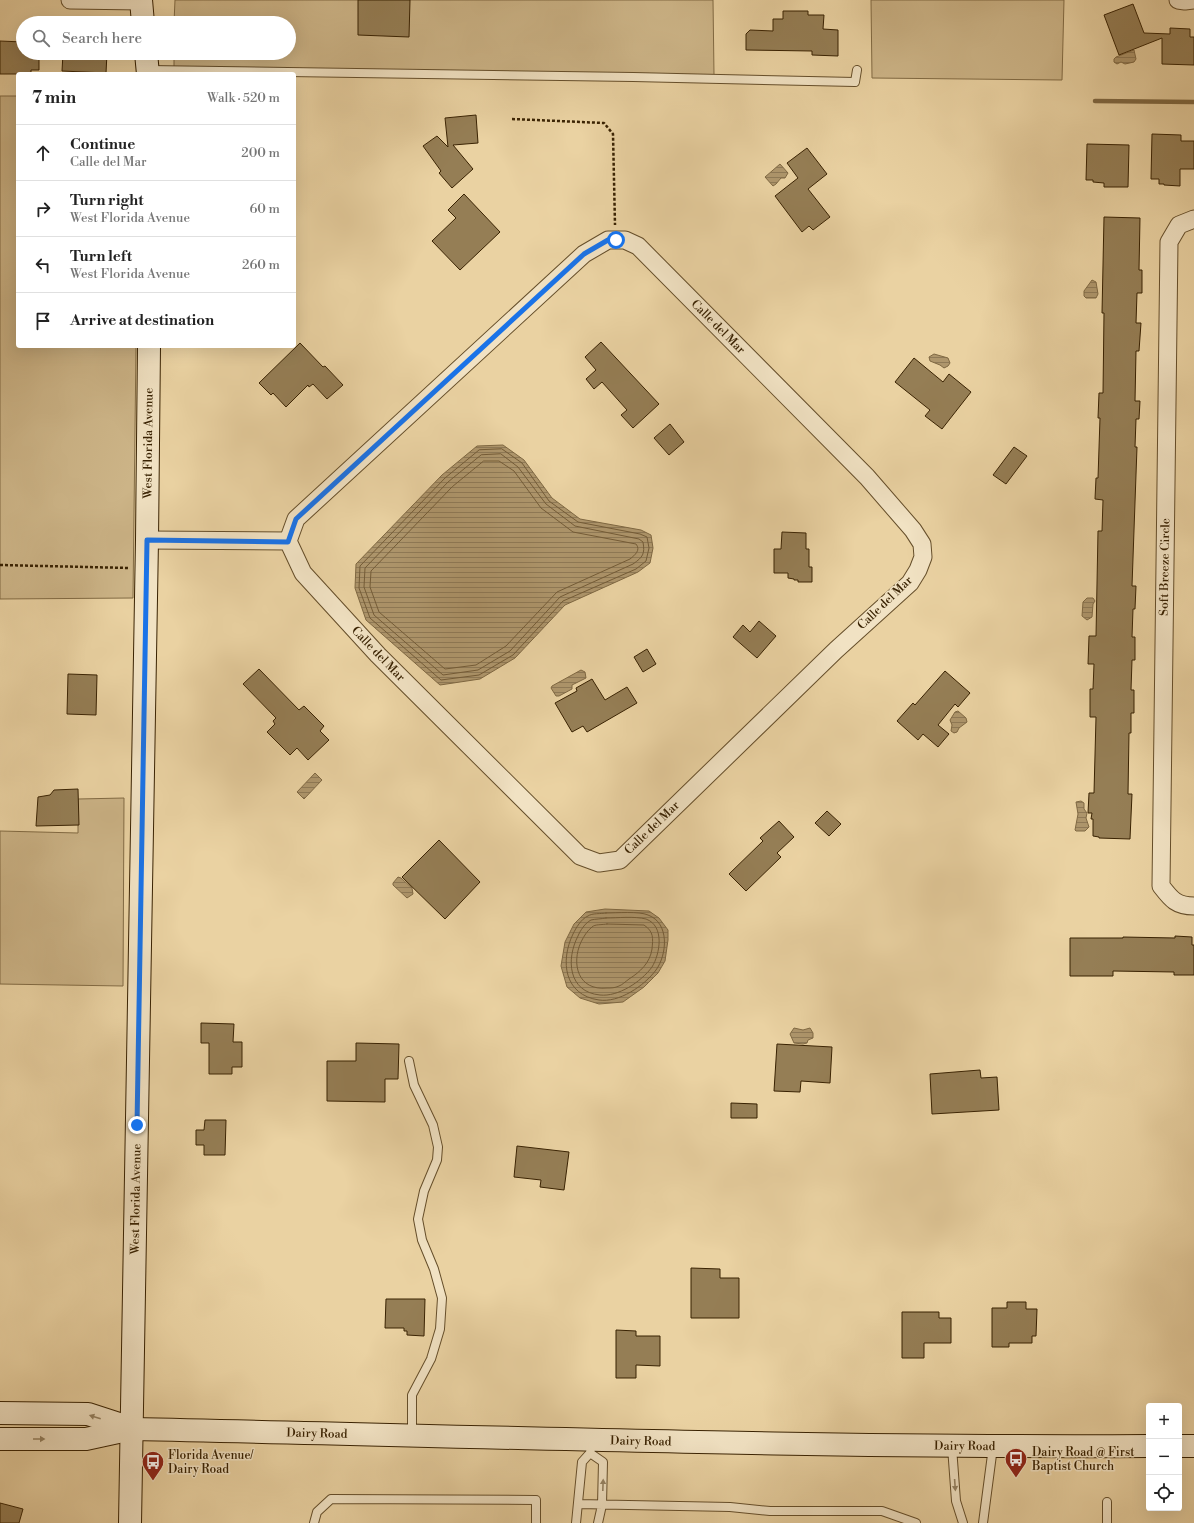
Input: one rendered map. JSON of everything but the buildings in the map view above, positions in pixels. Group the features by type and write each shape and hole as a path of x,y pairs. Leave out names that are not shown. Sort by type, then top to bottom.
{"street":[{"path":"70,0 141,1 142,16"},
{"path":"1178,0 1194,0"},
{"name":"Soft Breeze Circle","path":"1194,219 1179,225 1169,242 1161,886 1172,900 1185,906 1194,906"},
{"path":"147,540 288,542 296,519 572,264 584,254 608,240 616,240"},
{"name":"Calle del Mar","path":"288,542 303,573 378,655 580,856 599,863 620,860 836,650 910,582 918,570 923,557 922,544 913,530 866,477 638,246 625,240 616,240"},
{"name":"West Florida Avenue","path":"130,1523 147,540 148,348"},
{"name":"Dairy Road","path":"0,1413 88,1414 132,1429"},
{"name":"Dairy Road","path":"0,1439 86,1438 132,1429 412,1436 591,1447 1146,1446"},
{"path":"1182,1446 1194,1446"}],"lane":[{"path":"147,66 855,82 857,70"},
{"path":"409,1061 414,1085 434,1125 438,1147 437,1160 424,1191 418,1219 422,1240 434,1269 442,1298 440,1328 431,1359 412,1395 412,1436"},
{"path":"952,1446 956,1501 962,1523"},
{"path":"576,1523 582,1462 591,1447 603,1462 602,1505 598,1523"},
{"path":"983,1523 993,1447"},
{"path":"314,1523 317,1512 331,1499 536,1500 536,1523"},
{"path":"1107,1523 1108,1502"},
{"path":"578,1504 730,1507 770,1511 882,1511 916,1523"}],"path":[{"path":"512,119 604,123 613,134 616,240"},
{"path":"0,565 146,568"}],"shaded area":[{"path":"175,0 713,0 714,75 174,69 174,60 296,60 296,16 174,16"},
{"path":"871,0 1064,0 1062,80 872,78"},
{"path":"0,96 16,96 16,348 136,348 133,598 0,599"},
{"path":"124,798 123,986 0,984 0,831 78,833 78,799"}],"water":[{"path":"1134,50 1136,59 1134,62 1125,64 1121,62 1117,64 1114,62 1116,57"},
{"path":"780,164 788,173 785,178 781,178 773,186 765,177"},
{"path":"1092,280 1096,282 1098,294 1096,298 1086,298 1084,296 1084,291"},
{"path":"934,354 948,358 950,363 948,366 944,368 930,361 929,357"},
{"path":"503,445 524,460 552,498 580,519 641,530 651,535 653,548 650,563 638,572 565,605 515,658 480,679 440,685 366,620 355,588 356,564 442,475 477,446"},
{"path":"1087,598 1093,598 1095,601 1093,604 1092,617 1087,620 1082,616 1083,602"},
{"path":"581,670 585,672 586,678 572,685 572,689 559,696 556,696 551,688 552,686"},
{"path":"958,711 966,718 967,722 954,733 951,731 952,725 950,720 955,712"},
{"path":"315,773 322,780 304,799 297,792"},
{"path":"1081,801 1084,803 1084,809 1087,813 1086,818 1089,827 1085,831 1076,831 1078,814 1076,802"},
{"path":"398,877 412,888 413,894 407,898 393,885"},
{"path":"605,909 649,911 659,918 668,930 668,940 665,961 658,973 644,987 623,1002 599,1004 580,998 567,987 561,966 565,942 574,924 586,912"},
{"path":"794,1028 803,1030 810,1028 813,1033 813,1038 808,1040 807,1043 794,1043 790,1034"}],"waterway":[{"path":"1095,101 1194,102"}],"place":[{"name":"Dairy Road @ First Baptist Church","path":"1016,1478"},
{"name":"Florida Avenue/ Dairy Road","path":"153,1482"}],"route":[{"path":"137,1125 147,540 288,542 296,519 584,254 608,240 616,240"}]}
